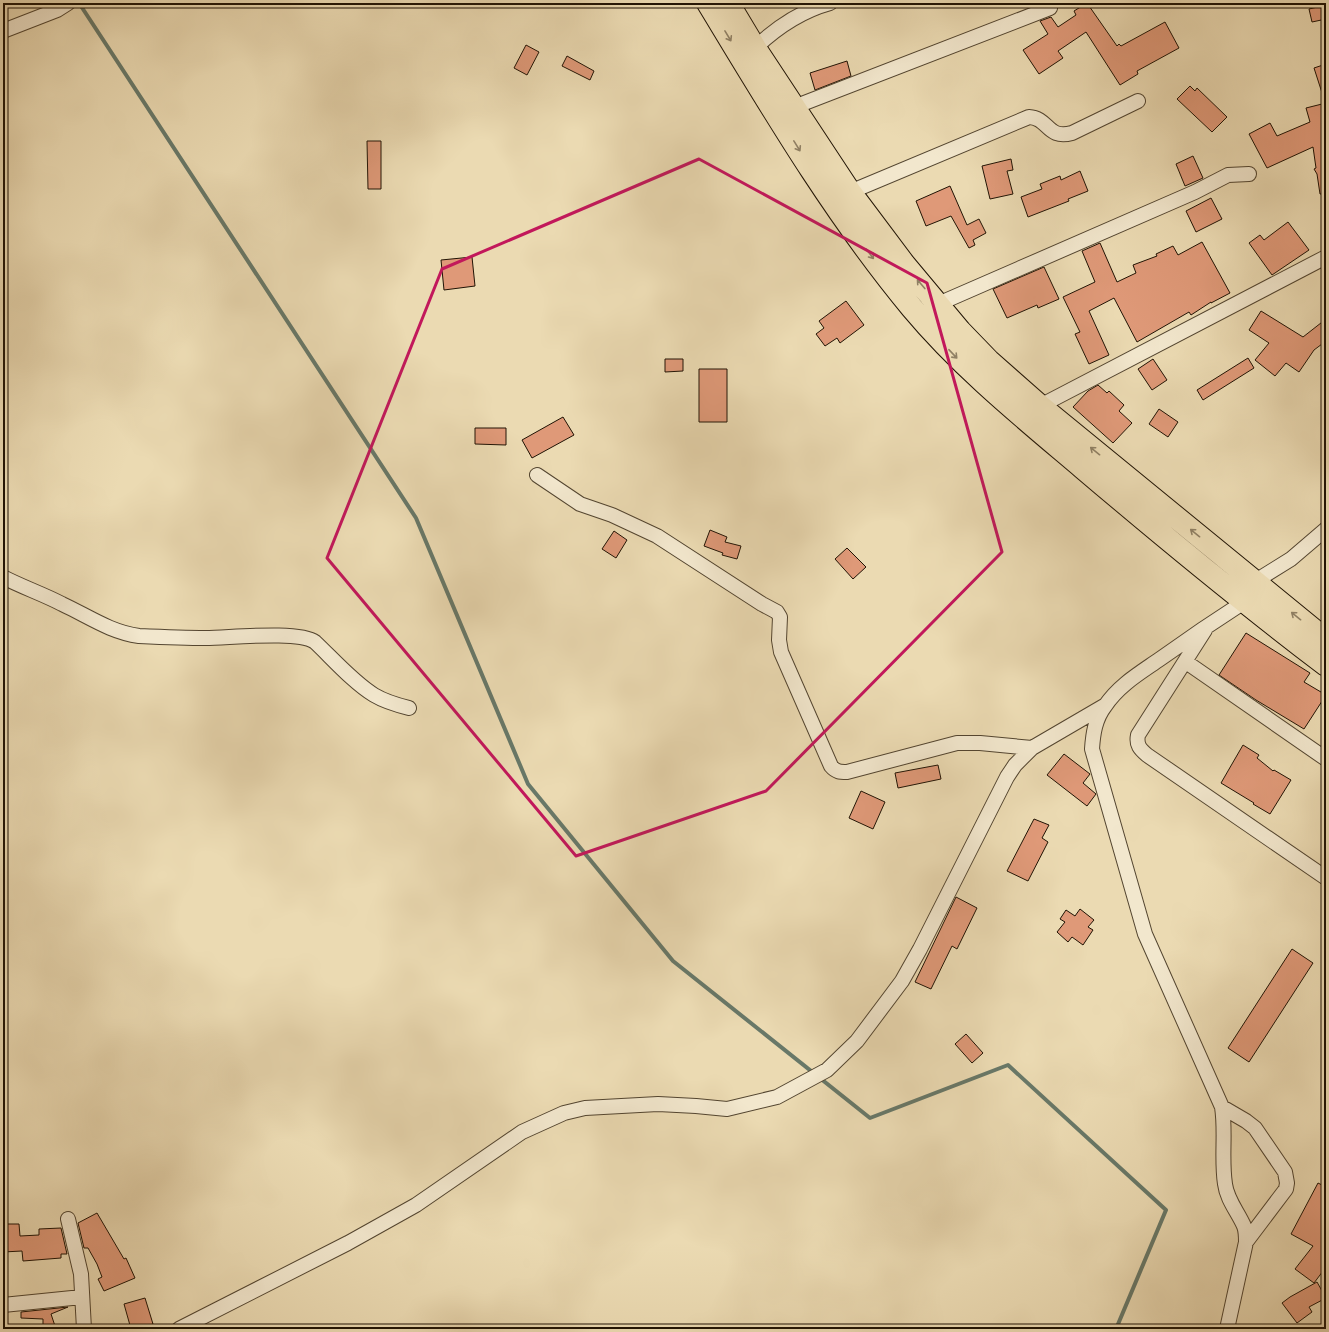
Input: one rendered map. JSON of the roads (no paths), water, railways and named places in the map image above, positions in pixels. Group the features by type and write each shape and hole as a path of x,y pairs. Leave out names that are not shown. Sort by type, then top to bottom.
{"main road":[{"path":"708,3 748,69 848,201 904,264 960,331 989,361 1040,406 1326,640"},
{"path":"728,3 755,48 794,107 912,308 964,364 992,391 1245,603 1326,666"},
{"path":"1240,582 1257,585 1265,606 1245,603 1236,591 1240,582"}],"street":[{"path":"755,48 767,36 790,20 804,12 830,3"},
{"path":"4,29 62,7"},
{"path":"794,107 1050,8"},
{"path":"848,201 1029,117 1035,118 1054,133 1064,135 1072,133 1138,101"},
{"path":"938,304 1195,192 1228,175 1249,174"},
{"path":"1040,406 1326,257"},
{"path":"537,475 580,504 612,515 657,536 762,604 777,612 780,617 779,640 781,652 834,770 847,772 957,743 980,743 1032,748"},
{"path":"1257,585 1326,529"},
{"path":"3,577 62,604 108,628 128,635 200,638 287,636 307,638 315,642 373,695 409,708"},
{"path":"1226,1329 1246,1242 1244,1227 1232,1205 1225,1186 1223,1153 1224,1116 1222,1107 1145,934 1092,749 1093,731 1104,706 1120,687 1208,625 1245,603"},
{"path":"1208,625 1186,662 1138,735 1137,741 1139,747 1147,755 1326,878"},
{"path":"1186,662 1326,759"},
{"path":"179,1329 348,1243 416,1205 522,1132 564,1113 586,1108 658,1104 696,1106 727,1110 777,1096 827,1070 856,1041 902,981 920,949 1007,777 1015,765 1032,748 1104,706"},
{"path":"1222,1107 1255,1128 1285,1172 1287,1178 1286,1189 1246,1242"},
{"path":"68,1219 80,1274 84,1329"},
{"path":"3,1305 82,1297"}],"waterway":[{"path":"79,3 416,518 528,784 673,961 870,1118 1008,1065 1166,1210 1116,1329"}]}
